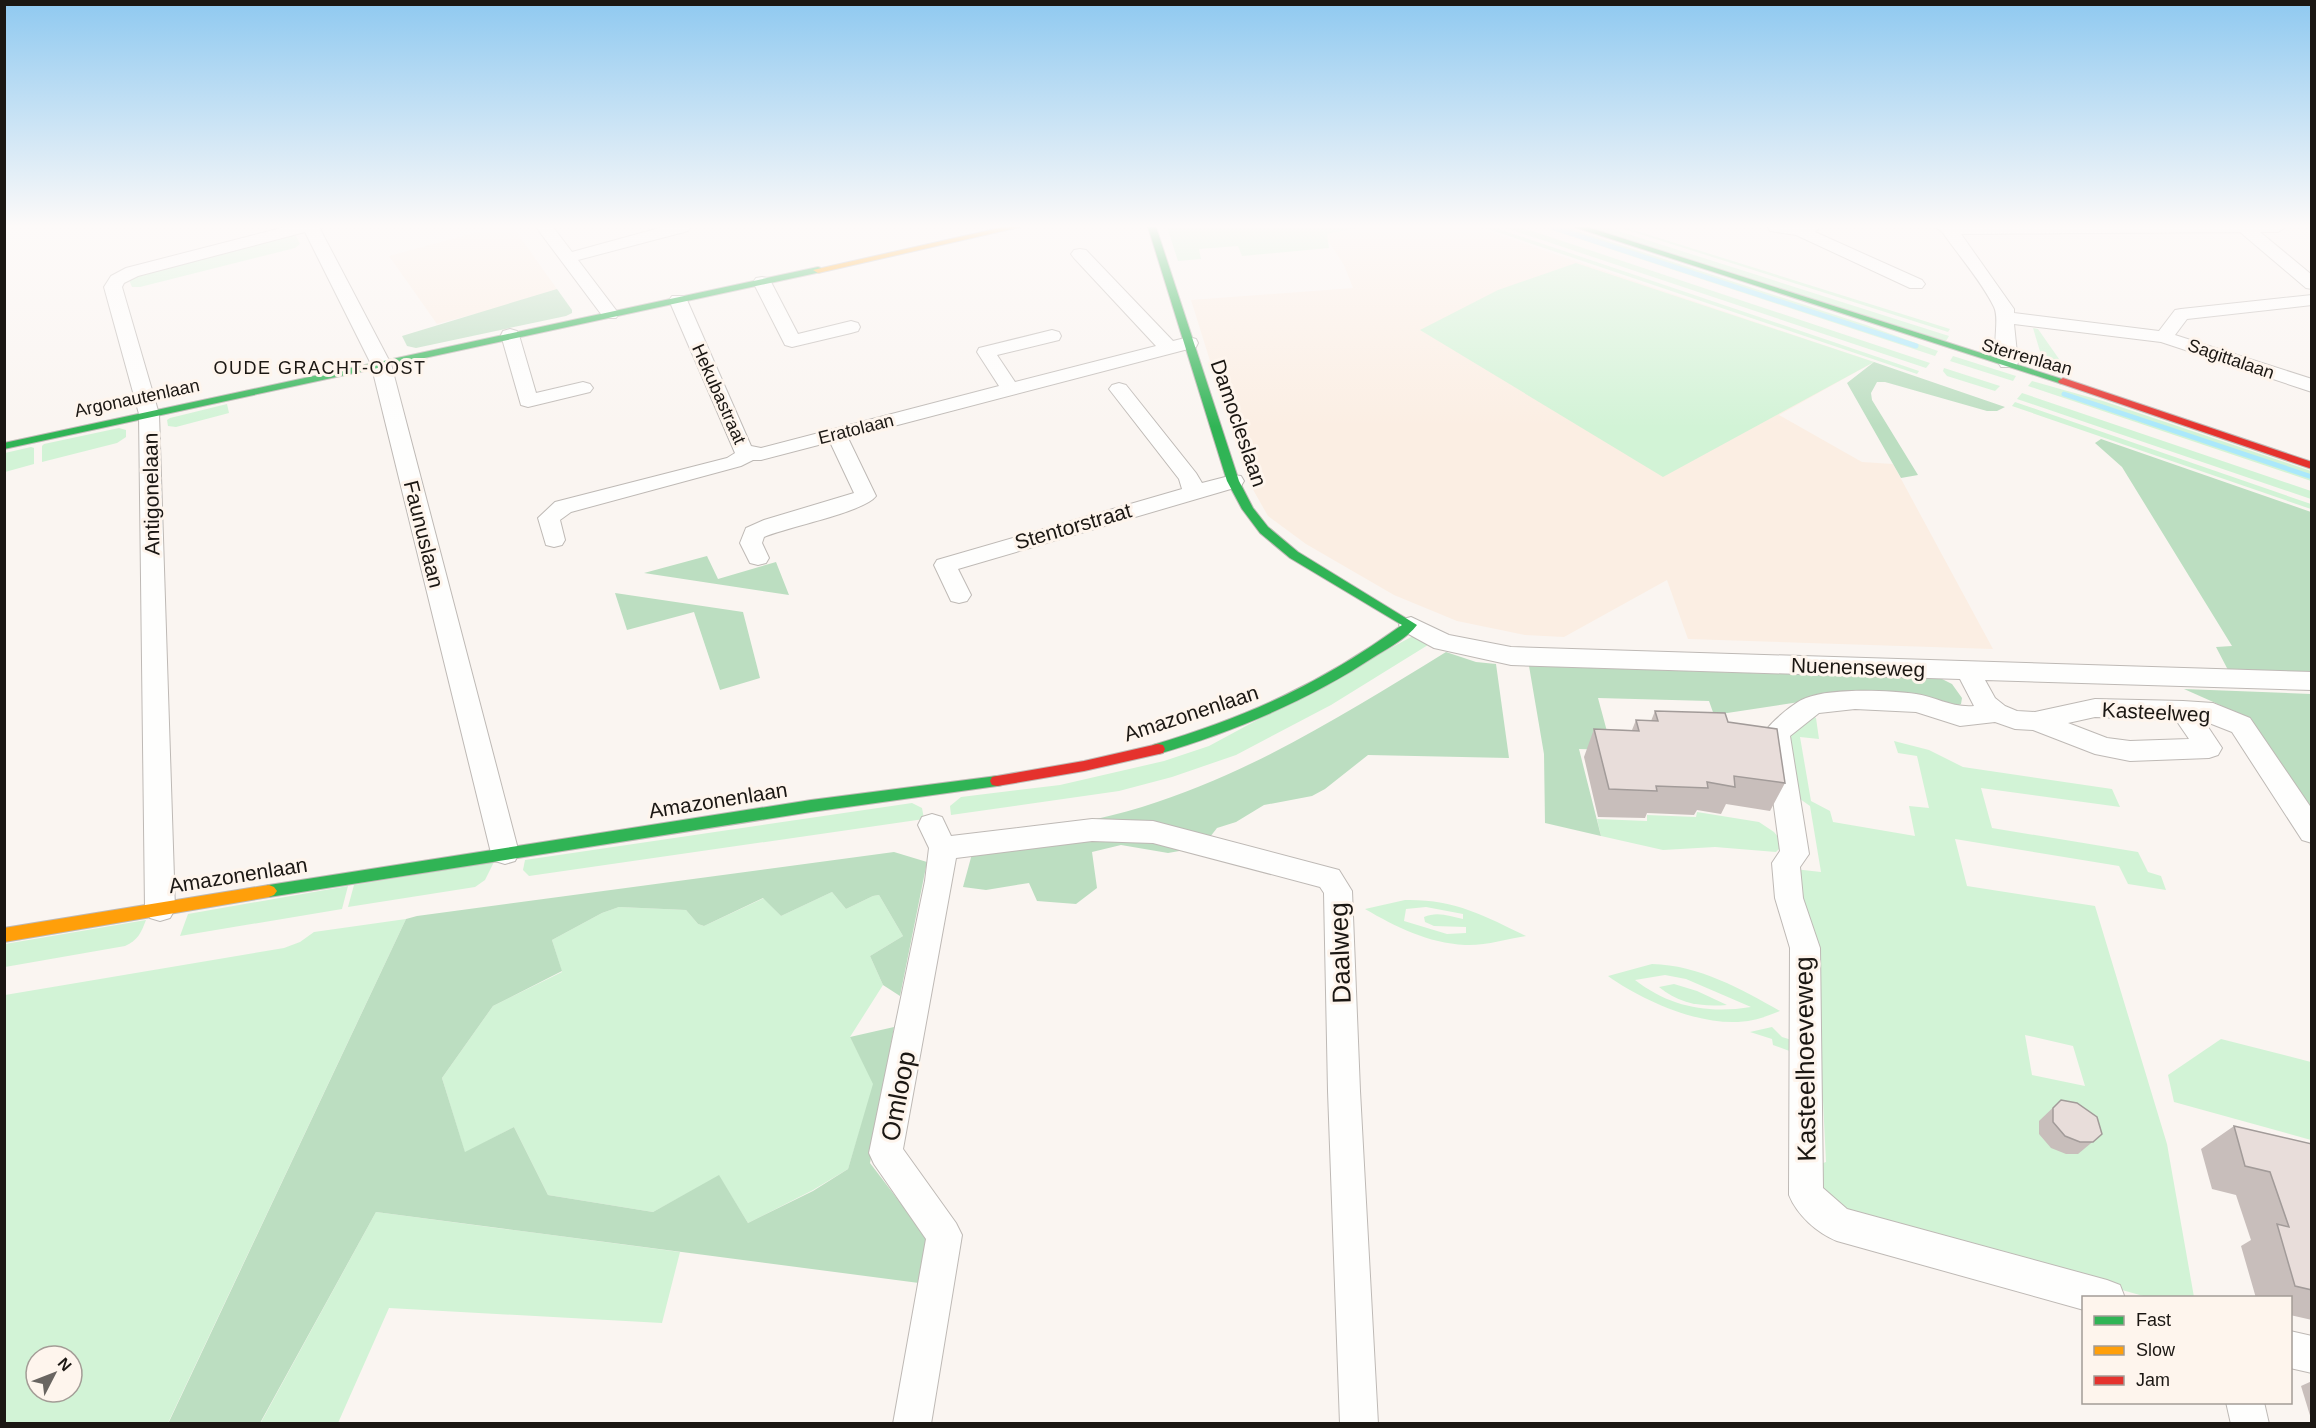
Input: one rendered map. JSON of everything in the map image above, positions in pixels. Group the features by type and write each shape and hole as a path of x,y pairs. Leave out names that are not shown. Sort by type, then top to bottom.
{"street":[{"name":"Antigonelaan","path":"115,294 149,414 160,909"},
{"name":"Faunuslaan","path":"346,294 381,364 505,853"},
{"path":"595,294 610,314"},
{"name":"Argonautenlaan","path":"4,446 708,294"},
{"path":"768,294 792,341 850,327"},
{"path":"1118,294 1169,348"},
{"name":"Damocleslaan","path":"1173,294 1233,481 1248,509 1264,530 1294,555 1410,625"},
{"name":"Sterrenlaan","path":"1784,294 2008,363 2312,466"},
{"path":"1995,294 2006,309 2004,338 2008,363"},
{"name":"Hekubastraat","path":"678,300 742,449 749,454"},
{"path":"2164,337 2181,314 2312,300"},
{"name":"Sagittalaan","path":"2007,318 2164,337 2312,386"},
{"name":"Sterrenlaan","path":"1869,321 1942,350 2011,373 2107,398"},
{"path":"510,335 528,401 583,388"},
{"path":"1010,389 986,352 1052,336"},
{"path":"1974,352 2004,338"},
{"name":"Eratolaan","path":"555,540 549,518 563,507 734,462 749,454 761,453 1189,343"},
{"path":"1119,389 1188,478 1194,491"},
{"path":"758,558 751,543 754,533 772,525 857,501 864,496 865,493 836,434"},
{"name":"Stentorstraat","path":"959,595 945,565 1233,481"},
{"name":"Amazonenlaan","path":"4,935 505,853 841,802 972,786 1110,761 1227,728 1304,694 1374,653 1410,625"},
{"name":"Nuenenseweg","path":"1410,625 1443,642 1511,656 2312,681"},
{"path":"1968,670 1985,704 1996,713"},
{"name":"Kasteelhoeveweg","path":"1996,713 1960,717 1917,703 1855,700 1812,705 1777,733 1795,854 1786,863 1789,898 1805,948 1806,1195 1837,1224 2100,1296"},
{"name":"Kasteelweg","path":"1996,713 2015,720 2035,721 2095,708 2213,712 2241,725 2312,832"},
{"path":"2035,721 2104,747 2130,752 2209,748 2183,710"},
{"name":"Daalweg","path":"938,836 1092,830 1153,832 1329,878 1338,891 1344,1102 1359,1424"},
{"name":"Omloop","path":"912,1424 944,1235 886,1153 937,894 938,836"},
{"path":"2292,1350 2312,1355"},
{"path":"2245,1404 2250,1424"}],"shaded area":[{"path":"416,294 553,294 437,324"},
{"path":"1277,294 1672,294 1874,362 1779,415 1862,462 1893,464 1993,649 1688,639 1667,580 1564,637 1525,635 1457,621 1394,595 1306,544 1268,516 1247,479 1191,300"}],"green space":[{"path":"542,294 560,294 572,310 572,313 566,316 416,348 407,346 402,336"},
{"path":"1491,294 1668,294 1874,362 1663,477 1420,330"},
{"path":"1679,294 1690,294 1919,371 1917,374"},
{"path":"1703,294 1721,294 1930,363 1926,368"},
{"path":"1746,294 1770,294 1866,325 1938,351 1935,356"},
{"path":"1798,294 1816,294 1949,336 1946,341"},
{"path":"1827,294 1837,294 1950,329 1948,332"},
{"path":"2033,328 2038,329 2066,369 2042,358"},
{"path":"1953,356 2016,376 2013,381 1950,361"},
{"path":"1874,362 2005,407 1997,411 1987,411 1885,382 1877,382 1871,393 1872,400 1918,475 1901,478 1847,383"},
{"path":"1944,368 2000,386 1995,391 1947,376 1943,371"},
{"path":"2032,381 2103,401 2311,471 2311,481 2028,386"},
{"path":"2022,393 2311,491 2311,499 2017,399"},
{"path":"2015,402 2311,504 2311,509 2012,406"},
{"path":"227,404 229,413 176,427 168,426 167,420 170,418"},
{"path":"119,428 126,430 126,437 117,443 42,462 44,444"},
{"path":"2101,439 2311,512 2311,677 2228,670 2216,647 2232,646 2122,467 2095,443"},
{"path":"34,448 34,464 5,472 5,453"},
{"path":"707,556 718,579 776,562 789,595 644,573"},
{"path":"615,593 743,612 760,678 720,690 694,612 627,630"},
{"path":"1413,636 1436,640 1331,705 1236,755 1172,777 1119,791 951,815 950,806 961,797 1060,785 1164,761 1209,746"},
{"path":"1446,652 1476,662 1496,664 1509,758 1368,755 1325,789 1312,796 1264,805 1236,822 1217,828 1210,837 1191,849 1168,853 1121,845 1092,852 1097,888 1076,904 1037,901 1029,883 986,890 963,887 976,839 1101,818 1183,793 1261,759 1373,697"},
{"path":"1529,666 1942,679 1952,684 1962,698 1961,704 1952,708 1845,695 1714,715 1709,701 1598,698 1612,750 1579,749 1601,836 1545,823 1544,754"},
{"path":"2184,689 2311,694 2311,810 2256,729 2220,705"},
{"path":"1812,715 1816,718 1819,739 1800,737 1811,801 1830,811 1833,822 1915,836 1909,806 1929,808 1917,756 1898,753 1894,741 1929,750 1963,767 2112,789 2120,807 1981,788 1992,828 2138,852 2148,872 2161,876 2166,890 2128,884 2119,866 1955,839 1967,886 2095,906 2167,1144 2194,1296 2143,1296 2022,1262 1840,1217 1822,1200 1815,1166 1826,1162 1823,1101 1814,1092 1794,869 1821,872 1810,806 1790,792 1787,737","holes":["2025,1035 2073,1046 2085,1086 2032,1075"]},
{"path":"912,803 922,808 924,819 529,876 523,870 525,860"},
{"path":"1697,812 1759,822 1774,832 1784,844 1776,852 1715,847 1663,850 1601,836 1597,819 1647,821 1647,815 1696,817"},
{"path":"894,852 927,862 900,996 883,985 870,956 903,936 879,895 846,909 832,892 781,916 763,898 704,926 698,924 686,910 619,907 602,913 552,940 562,971 493,1006 442,1078 465,1152 514,1127 548,1195 653,1212 719,1175 748,1223 813,1191 848,1169 873,1084 850,1037 894,1027 870,1163 928,1239 919,1283 376,1212 260,1423 168,1424 406,919"},
{"path":"494,862 485,880 475,887 348,907 354,885"},
{"path":"348,886 342,909 180,936 188,914"},
{"path":"832,892 846,909 879,895 903,936 870,956 883,985 850,1037 874,1084 848,1169 813,1190 748,1223 719,1176 653,1212 548,1195 514,1127 465,1153 442,1078 493,1006 562,972 552,940 602,913 619,907 686,910 698,924 704,926 764,898 781,916"},
{"path":"1405,900 1439,902 1482,915 1526,936 1480,944 1451,944 1413,933 1365,909","holes":["1426,907 1463,914 1463,919 1439,914 1424,917 1425,922 1434,926 1466,927 1466,933 1447,934 1404,921 1406,909"]},
{"path":"406,919 168,1423 5,1424 5,995 284,948 300,942 314,932"},
{"path":"146,920 138,936 125,946 5,967 5,944"},
{"path":"1652,964 1669,965 1719,980 1780,1011 1757,1019 1735,1022 1716,1021 1677,1012 1640,995 1608,976","holes":["1665,975 1686,979 1751,1007 1720,1010 1690,1006 1662,997 1635,980"]},
{"path":"1674,984 1697,991 1727,1005 1683,1001 1659,987"},
{"path":"1772,1027 1782,1037 1795,1041 1795,1053 1773,1045 1772,1039 1750,1032"},
{"path":"2221,1039 2311,1062 2311,1140 2174,1102 2168,1075"},
{"path":"376,1212 680,1252 662,1323 389,1308 338,1423 260,1424"}],"building":[{"path":"1655,711 1725,713 1728,722 1777,729 1785,783 1734,776 1735,787 1707,782 1708,788 1656,786 1657,791 1609,789 1594,729 1639,731 1636,720 1658,721"},
{"path":"2061,1100 2077,1103 2097,1117 2102,1134 2093,1142 2080,1142 2065,1136 2053,1122 2053,1108"},
{"path":"2234,1126 2312,1144 2312,1290 2295,1286 2277,1224 2289,1227 2270,1172 2245,1166"}],"waterway":[{"path":"1756,294 1916,346"},
{"path":"2064,394 2312,477"}],"traffic: fast":[{"path":"4,446 709,294"},
{"path":"1158,749 1226,727 1291,699 1352,665 1411,625 1294,555 1264,530 1248,509 1233,481 1173,294"},
{"path":"1788,294 2063,381"},
{"path":"269,891 811,806 997,781"}],"traffic: slow":[{"path":"4,935 269,891"}],"traffic: jam":[{"path":"2063,381 2312,466"},
{"path":"997,781 1084,766 1158,749"}],"district":[{"name":"OUDE GRACHT-OOST","path":"320,368"}]}
